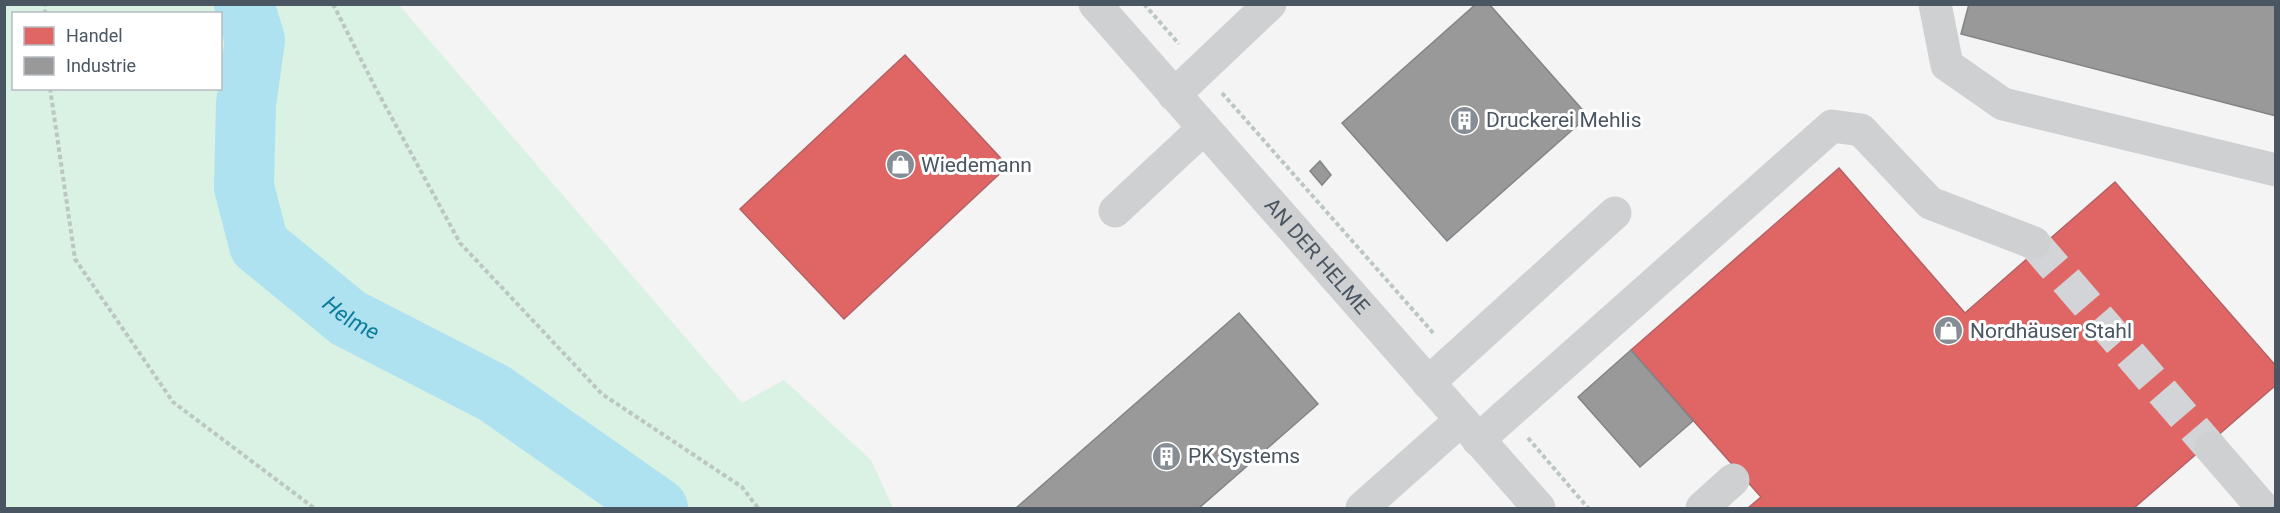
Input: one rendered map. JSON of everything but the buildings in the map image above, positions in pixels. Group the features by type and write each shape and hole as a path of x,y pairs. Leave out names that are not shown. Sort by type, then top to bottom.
{"street":[{"name":"AN DER HELME","path":"1095,4 1539,508"},
{"path":"1174,94 1270,4"},
{"path":"1935,4 1947,65 2003,105 2276,170"},
{"path":"1362,508 1470,430 1507,414 1832,126 1861,130 1930,203 2034,243"},
{"path":"1115,211 1204,129"},
{"path":"1428,383 1616,213"},
{"path":"2211,448 2263,508"},
{"path":"1702,508 1733,480"}],"path":[{"path":"333,4 375,87 460,243 602,394 742,488 758,508"},
{"path":"1144,4 1456,358"},
{"path":"50,90 75,259 173,402 314,508"},
{"path":"1507,414 1588,508"}],"green space":[{"path":"4,5 399,5 742,403 784,380 871,460 893,508 5,508"}],"waterway":[{"name":"Helme","path":"244,4 255,40 246,104 244,187 259,245 348,318 494,393 658,508"}],"tunnel":[{"path":"2034,243 2211,448"}],"place":[{"name":"Druckerei Mehlis","path":"1465,120"},
{"name":"Wiedemann","path":"900,165"},
{"name":"Nordhäuser Stahl","path":"1949,331"},
{"name":"PK Systems","path":"1167,456"}]}
